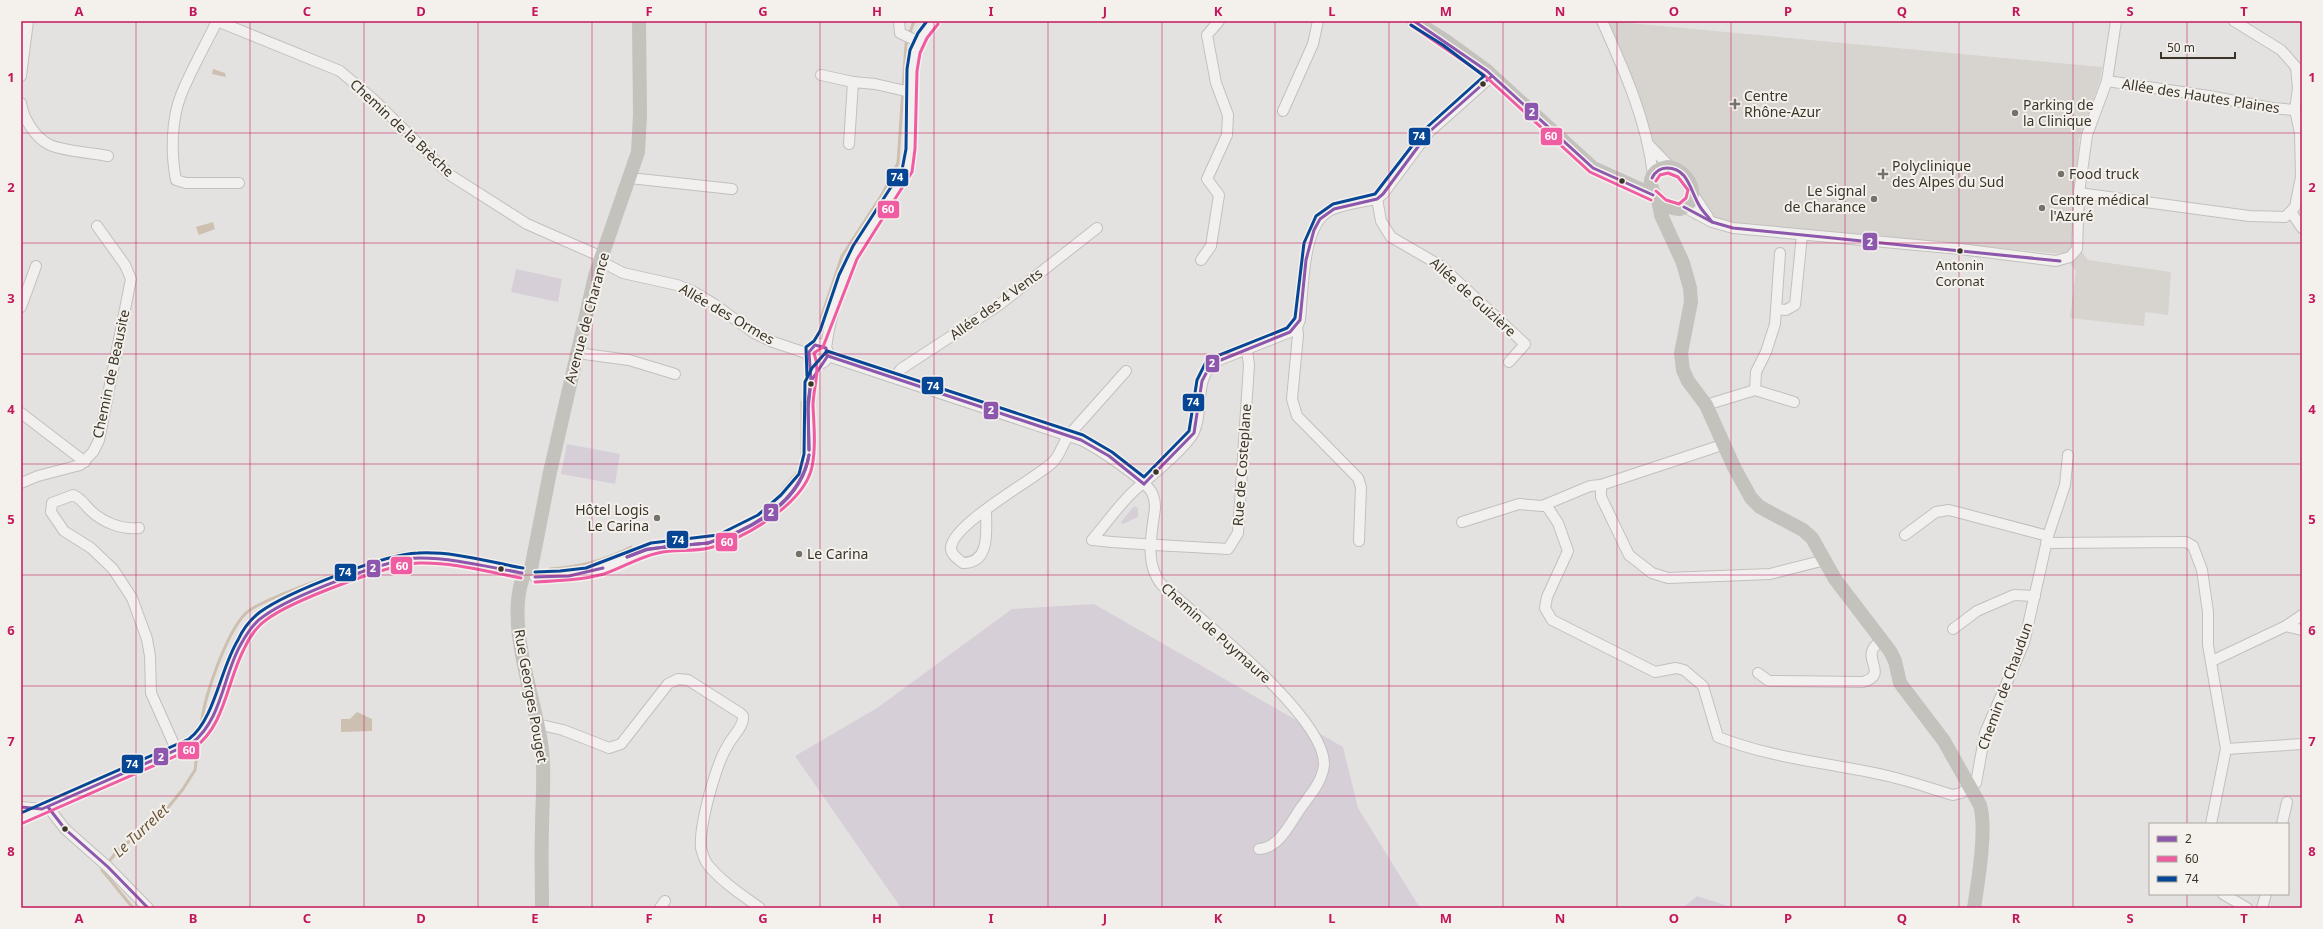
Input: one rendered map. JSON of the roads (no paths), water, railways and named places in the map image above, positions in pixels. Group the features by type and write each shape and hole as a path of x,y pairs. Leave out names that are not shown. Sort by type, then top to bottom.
{"street":[{"path":"21,76 28,21"},
{"path":"217,21 180,96 174,124 174,172 176,180 186,183 240,183"},
{"name":"Chemin de la Brèche","path":"217,21 340,71 373,99 450,175 527,224 601,259"},
{"name":"Avenue de Charance","path":"528,575 585,313 601,259 638,152 640,114 639,21"},
{"path":"899,21 899,28 902,34 917,40"},
{"path":"814,359 826,360 824,350 829,320 840,286 852,259 908,168 911,143 904,91 914,58 917,40 934,21"},
{"path":"1201,260 1211,246 1220,195 1207,179 1227,135 1228,115 1216,83 1207,35 1219,21"},
{"path":"1283,111 1313,44 1318,21"},
{"path":"1414,21 1451,44 1492,76 1580,158 1593,168 1656,198 1712,222 1733,228 1953,249 2056,261 2070,257 2077,249 2079,193 2087,135 2107,81 2116,21"},
{"path":"1602,21 1629,84 1648,144 1652,177 1661,215 1683,263 1690,288 1691,302 1682,340 1681,364 1688,381 1706,405 1725,444 1734,467 1751,498 1770,514 1803,530 1812,538 1845,594 1882,640 1895,661 1900,683 1944,741 1971,788 1983,817 1979,878 1974,908"},
{"path":"2079,193 2249,216 2285,217 2291,212 2295,207 2301,177 2300,133 2295,110 2298,88 2296,67 2281,50 2234,21"},
{"path":"820,75 853,82 875,84 904,91"},
{"path":"1359,541 1361,487 1358,478 1297,416 1292,399 1298,335 1297,327 1300,320 1310,236 1313,228 1328,211 1377,199 1383,194 1429,132 1468,99 1492,76"},
{"name":"Allée des Hautes Plaines","path":"2107,81 2208,96 2272,108 2295,110"},
{"path":"849,144 853,82"},
{"path":"21,103 22,112 32,128 50,145 108,156"},
{"path":"1648,144 1671,168 1686,177 1692,186 1693,194 1701,208 1712,222"},
{"path":"1622,181 1652,177 1663,168 1671,168"},
{"path":"630,178 732,189"},
{"path":"1668,231 1672,217 1690,201 1693,194"},
{"name":"Allée de Guizière","path":"1377,199 1381,222 1391,237 1441,266 1525,344 1509,362"},
{"path":"2291,212 2302,228"},
{"name":"Chemin de Beausite","path":"85,462 93,452 99,440 130,279 125,265 97,226"},
{"name":"Allée des 4 Vents","path":"895,377 901,370 999,305 1097,228"},
{"path":"1776,309 1786,310 1794,306 1802,235"},
{"path":"1755,390 1756,372 1766,352 1775,324 1780,253"},
{"name":"Allée des Ormes","path":"601,259 623,273 677,285 692,291 714,304 754,333 814,359"},
{"path":"21,307 36,266"},
{"path":"1151,546 1092,540 1135,490 1144,484 1194,433 1202,381 1211,364 1290,332 1297,327"},
{"path":"21,818 196,740 206,731 222,683 240,644 262,618 284,603 383,567 416,558 453,560 528,575 559,576 602,568 656,548 708,543 750,526 769,514 789,495 803,475 807,466 809,447 808,398 814,359 812,347 824,350"},
{"name":"Chemin de Puymaure","path":"824,350 895,377 1069,435 1096,447 1144,484 1152,492 1155,501 1151,546 1152,568 1161,584 1280,692 1306,722 1320,747 1324,764 1320,779 1281,837 1270,847 1258,849"},
{"name":"Rue de Costeplane","path":"1151,546 1228,549 1238,533 1249,365 1247,350"},
{"path":"577,353 629,360 675,374"},
{"path":"986,510 985,549 980,557 971,563 963,563 954,556 951,548 954,538 986,510 1008,492 1058,457 1061,446 1069,435 1126,371"},
{"path":"1706,405 1755,390 1794,402"},
{"path":"21,413 85,462 80,465 38,476 21,483"},
{"path":"1462,522 1519,504 1546,505 1590,486 1600,485 1725,444"},
{"name":"Chemin de Chaudun","path":"1971,788 1976,783 1978,776 1985,733 2024,643 2047,539 2065,485 2068,455"},
{"path":"1600,485 1601,497 1629,555 1652,573 1668,578 1770,574 1825,560"},
{"path":"139,528 131,529 110,523 91,511 80,498 73,494 52,503 51,512 64,531 91,548 102,557 113,569 132,598 147,639 150,656 151,693 176,750"},
{"path":"1546,505 1566,538 1568,551 1547,597 1546,613 1552,620 1655,672 1676,668 1684,670 1703,686 1718,737 1738,745 1813,763 1888,776 1953,795 1971,788"},
{"path":"1905,535 1936,512 1948,510 2047,539 2190,543 2193,546 2202,570 2208,612 2208,645 2212,661 2226,750 2211,823"},
{"name":"Rue Georges Pouget","path":"528,575 518,603 519,631 537,724 544,779 541,840 542,908"},
{"path":"1953,629 1978,611 2014,595 2035,596"},
{"path":"2212,661 2286,626 2302,615"},
{"path":"2286,626 2302,630"},
{"path":"1758,673 1769,682 1863,682 1873,677 1875,672 1871,655 1873,649 1882,640"},
{"path":"537,724 563,730 609,748 615,747 621,744 668,684 678,679 688,680 740,712 743,716 743,722 728,745 716,774 706,814 701,848 707,864 723,881 760,908"},
{"path":"2226,750 2302,744"},
{"path":"2282,823 2287,802"},
{"path":"21,807 45,808 59,823 106,865 148,908"},
{"path":"2224,895 2230,904 2247,908"},
{"path":"2262,908 2266,895"}],"waterway":[{"name":"Le Turrelet","path":"821,318 842,256 883,193 898,163 906,44 914,21"},
{"name":"Le Turrelet","path":"771,504 802,467 802,402"},
{"name":"Le Turrelet","path":"734,527 760,512"},
{"name":"Le Turrelet","path":"550,569 571,567 591,562 611,556 631,547"},
{"name":"Le Turrelet","path":"201,729 202,717 210,686 230,636 245,614 255,607 317,581 397,554 413,552 491,560"},
{"name":"Le Turrelet","path":"133,908 102,870 119,849 158,820 183,789 195,770 198,746"}],"place":[{"name":"Centre Rhône-Azur","path":"1735,104"},
{"name":"Parking de la Clinique","path":"2015,113"},
{"name":"Polyclinique des Alpes du Sud","path":"1883,174"},
{"name":"Food truck","path":"2061,174"},
{"name":"Le Signal de Charance","path":"1874,199"},
{"name":"Centre médical l'Azuré","path":"2042,208"},
{"name":"Antonin Coronat","path":"1960,251"},
{"name":"Hôtel Logis Le Carina","path":"657,518"},
{"name":"Le Carina","path":"799,554"}]}
